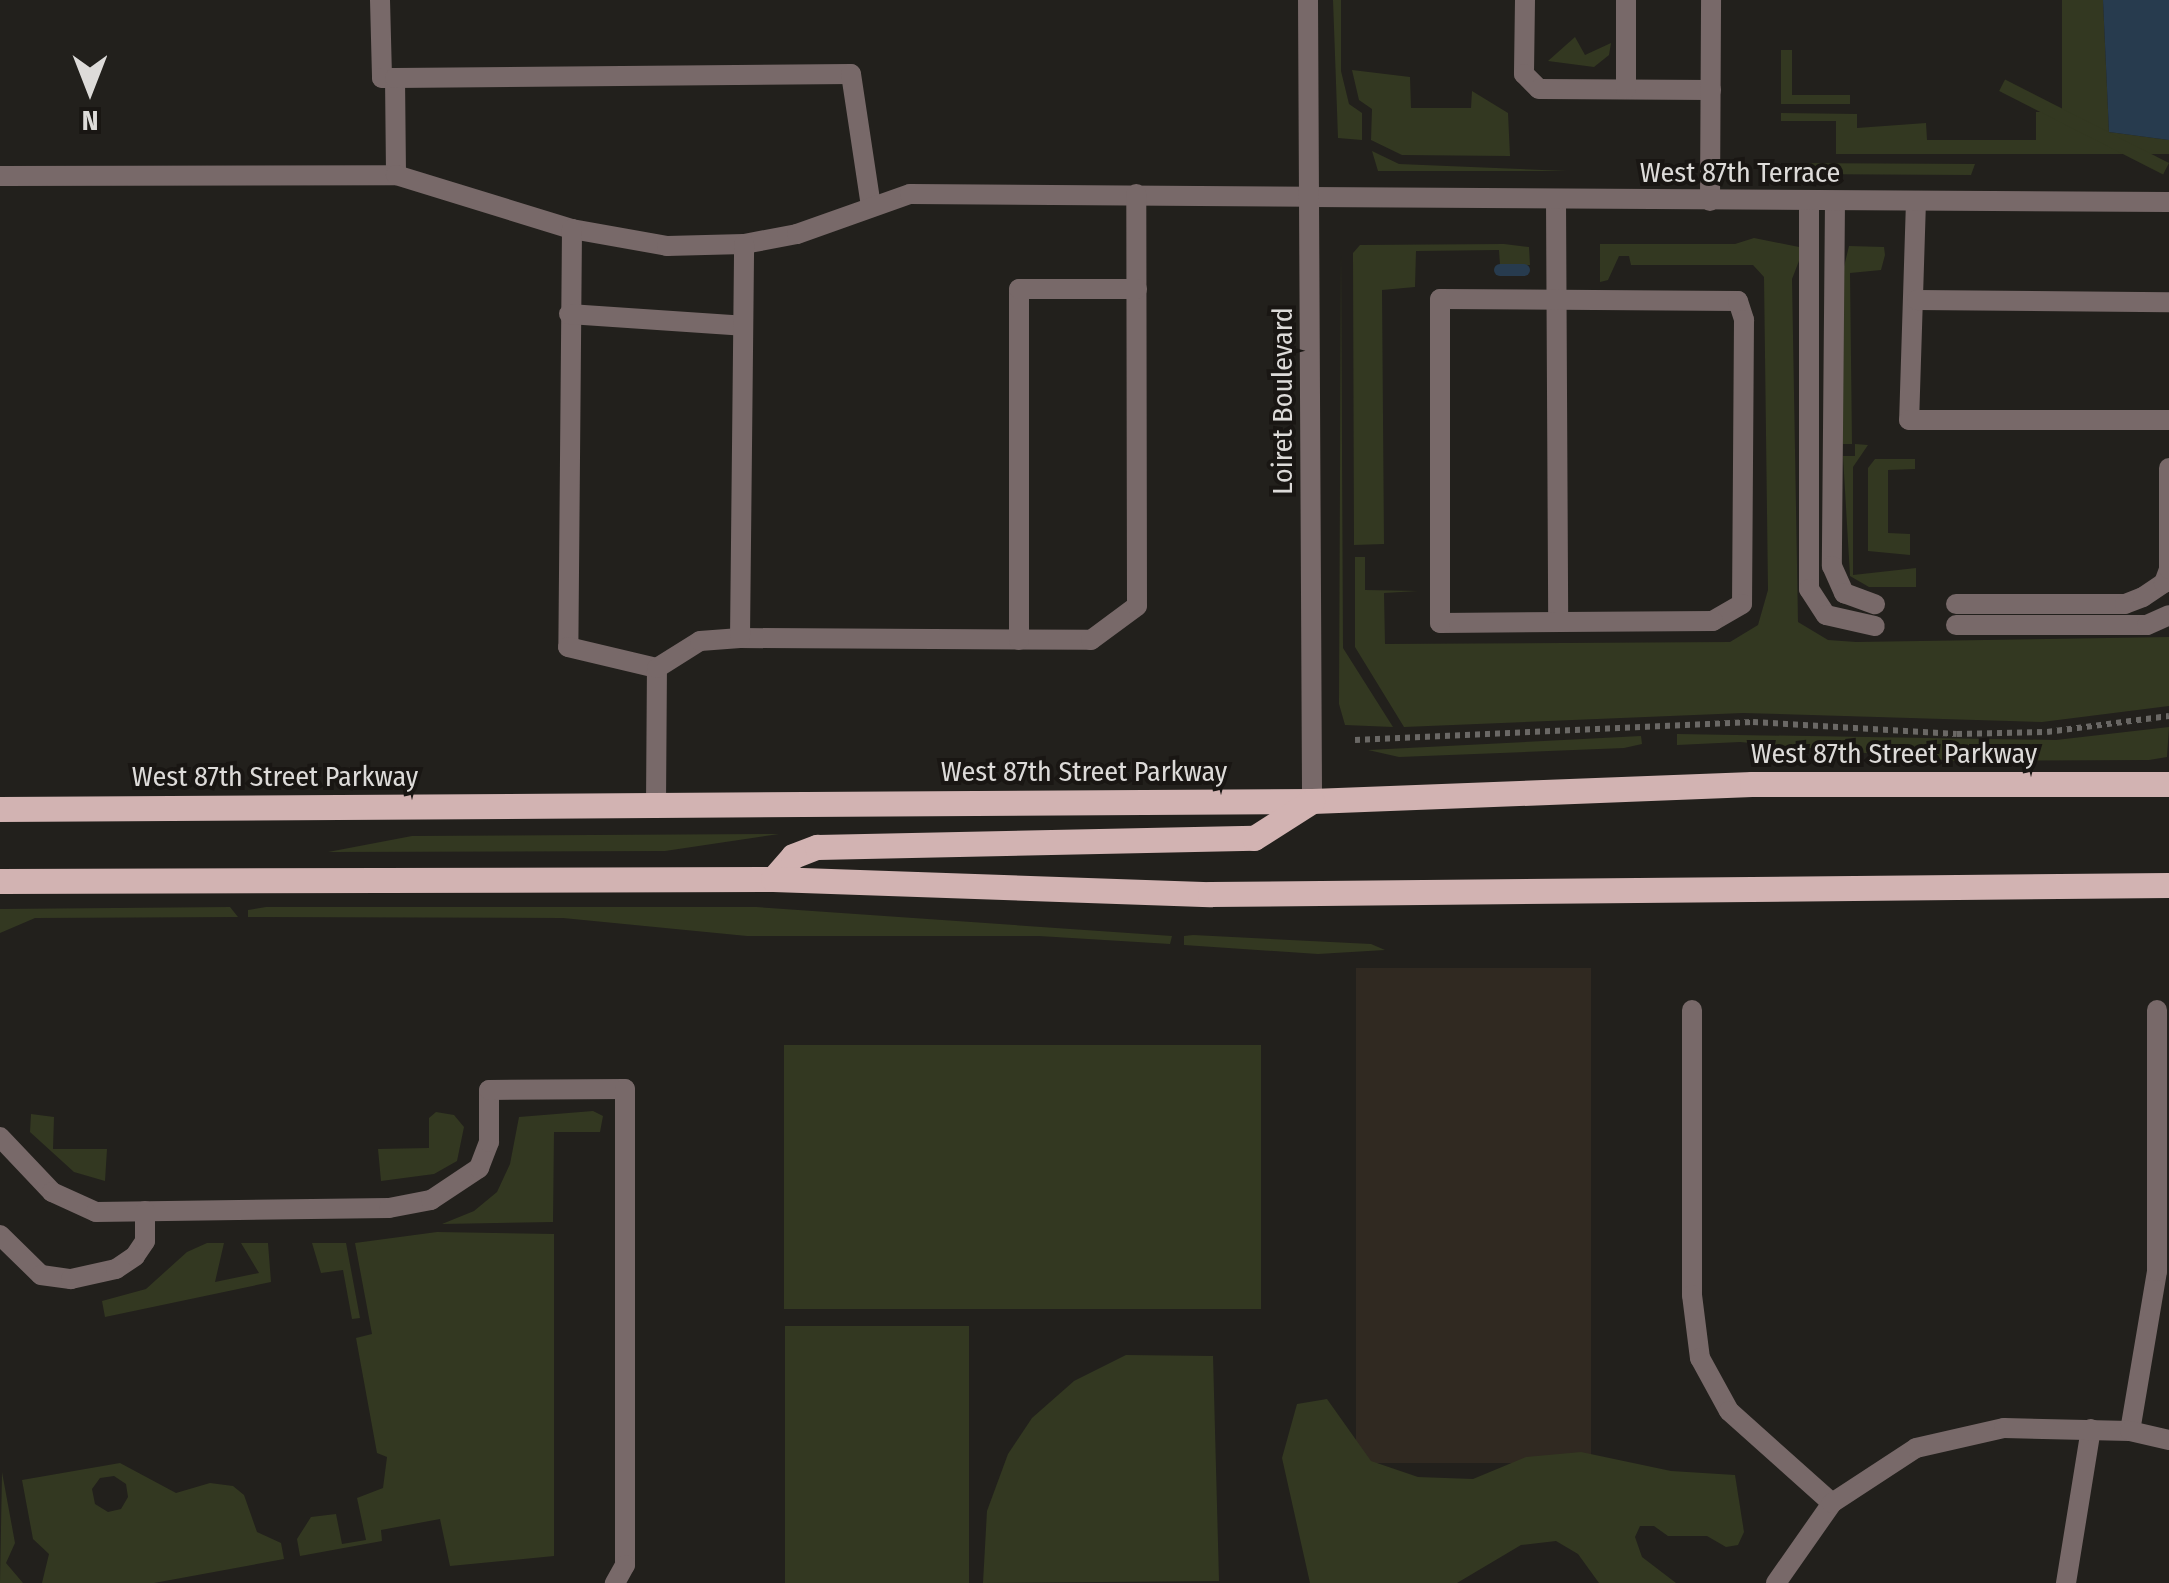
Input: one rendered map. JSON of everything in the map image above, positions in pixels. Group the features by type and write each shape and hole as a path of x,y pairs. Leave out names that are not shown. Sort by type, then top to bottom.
{"main road":[{"name":"West 87th Street Parkway","path":"0,809 1312,801 1752,784 2169,784"},
{"path":"773,880 793,856 833,845 1254,838 1312,801"},
{"path":"0,881 773,880 1210,894 2169,885"}],"street":[{"path":"380,0 382,78 850,74 871,207"},
{"name":"Loiret Boulevard","path":"1308,0 1312,801"},
{"path":"1525,0 1524,74 1540,88 1710,90"},
{"path":"1626,0 1626,89"},
{"path":"1710,0 1710,200"},
{"path":"395,78 396,175"},
{"name":"West 87th Terrace","path":"0,176 396,175 572,228 667,246 744,244 797,234 910,194 2169,202"},
{"path":"572,228 568,314 568,646 657,668 700,641 740,638 1091,640 1138,606 1136,194"},
{"path":"1556,200 1558,622"},
{"path":"1809,200 1809,589 1826,615 1875,626"},
{"path":"1835,200 1832,566 1844,592 1875,604"},
{"path":"1916,201 1917,300 1908,341 1909,420 2169,420"},
{"path":"740,638 744,244"},
{"path":"1018,640 1018,290 1137,289"},
{"path":"1440,299 1557,299 1738,301 1744,320 1742,604 1713,620 1440,623 1440,299"},
{"path":"1917,300 2169,302"},
{"path":"568,314 743,326"},
{"path":"2169,468 2169,570 2164,583 2144,597 2125,604 1956,614 2147,626 2169,615"},
{"path":"656,805 657,668"},
{"path":"1692,1010 1692,1295 1700,1358 1729,1412 1832,1503"},
{"path":"2130,1431 2157,1271 2157,1010"},
{"path":"0,1137 72,1206 145,1211 390,1208 431,1200 479,1168 489,1142 489,1090 625,1089 625,1565 615,1583"},
{"path":"0,1235 41,1275 70,1279 116,1270 134,1256 145,1241 145,1211"},
{"path":"1776,1583 1832,1503 1916,1448 1955,1435 2004,1428 2091,1428 2169,1440"},
{"path":"2066,1583 2091,1428"}],"path":[{"path":"1355,740 1753,722 1957,734 2048,732 2169,716"}],"shaded area":[{"path":"1356,968 1591,968 1591,1463 1356,1463"}],"green space":[{"path":"1333,0 1341,0 1341,71 1349,104 1362,113 1362,140 1338,138"},
{"path":"2062,0 2103,0 2109,132 2169,140 2169,154 1836,154 1836,121 1781,121 1781,113 1857,114 1857,128 1926,123 1927,140 2036,140 2036,112 2062,112"},
{"path":"1575,37 1585,55 1611,43 1609,55 1594,67 1548,61"},
{"path":"1781,50 1792,50 1792,95 1850,95 1850,104 1781,104"},
{"path":"1352,70 1410,77 1411,108 1471,108 1472,91 1508,113 1510,156 1402,155 1371,140 1372,109 1359,100"},
{"path":"2005,79 2169,163 2163,175 1999,91"},
{"path":"1372,151 1399,164 1567,171 1378,171"},
{"path":"1786,163 1975,164 1971,175 1794,174 1786,171"},
{"path":"1754,238 1804,248 1792,279 1798,622 1828,640 1856,642 2169,637 2169,706 2042,722 1743,713 1404,727 1355,647 1355,557 1365,557 1365,590 1418,591 1384,593 1385,644 1730,642 1758,625 1768,590 1764,277 1753,265 1631,265 1629,256 1619,256 1608,280 1600,282 1600,244 1735,244"},
{"path":"1360,245 1529,247 1530,265 1500,265 1499,250 1416,251 1415,287 1382,290 1384,544 1354,545 1353,253"},
{"path":"1849,246 1884,247 1885,255 1881,270 1850,273 1852,444 1843,444 1842,275"},
{"path":"1341,249 1343,648 1393,727 1345,725 1339,704"},
{"path":"1855,444 1868,445 1853,467 1853,575 1916,568 1916,587 1869,587 1850,576 1843,456 1855,456"},
{"path":"1875,459 1915,459 1915,469 1888,470 1888,533 1910,534 1910,555 1868,551 1868,468"},
{"path":"2169,727 2167,757 2149,760 1955,761 1740,742 1677,745 1677,734 2056,740"},
{"path":"1641,736 1642,744 1624,748 1399,757 1368,750"},
{"path":"779,834 665,851 328,852 412,836"},
{"path":"230,907 238,917 35,918 0,933 0,909"},
{"path":"756,907 1172,936 1170,944 1039,936 747,936 563,918 248,917 248,910"},
{"path":"1184,936 1371,944 1385,950 1318,954 1184,945"},
{"path":"784,1045 1261,1045 1261,1309 784,1309"},
{"path":"593,1111 603,1116 600,1132 554,1132 553,1222 442,1224 474,1211 497,1192 510,1164 519,1117"},
{"path":"436,1112 454,1115 464,1127 457,1161 434,1174 381,1181 378,1149 429,1148 429,1118"},
{"path":"31,1114 54,1117 53,1149 107,1149 105,1181 74,1172 30,1132"},
{"path":"437,1232 554,1234 554,1556 450,1566 440,1519 381,1530 382,1541 300,1556 297,1539 311,1517 336,1514 342,1544 366,1540 357,1498 383,1488 387,1457 377,1453 356,1338 372,1334 355,1243"},
{"path":"207,1243 224,1243 215,1282 259,1273 241,1243 268,1243 271,1282 105,1317 102,1301 146,1289 187,1252"},
{"path":"312,1243 346,1243 360,1318 352,1319 343,1270 321,1273"},
{"path":"785,1326 969,1326 969,1583 785,1583"},
{"path":"1126,1355 1213,1356 1219,1581 983,1583 987,1511 1008,1454 1032,1418 1074,1381"},
{"path":"1327,1399 1371,1461 1418,1477 1473,1479 1526,1457 1581,1452 1671,1471 1735,1475 1744,1532 1738,1545 1726,1547 1707,1536 1668,1536 1654,1526 1640,1526 1635,1537 1642,1557 1676,1583 1599,1583 1578,1554 1556,1541 1521,1545 1457,1583 1310,1583 1282,1458 1297,1404"},
{"path":"120,1463 176,1493 210,1483 233,1486 244,1495 257,1532 281,1543 284,1559 154,1583 42,1583 49,1554 33,1539 22,1480","holes":["114,1476 126,1484 128,1497 121,1509 108,1512 95,1504 92,1489 100,1478"]},
{"path":"2,1472 15,1543 6,1563 23,1583 0,1583"}],"water":[{"path":"2103,0 2169,0 2169,140 2109,132"}],"waterway":[{"path":"1500,270 1524,270"}]}
